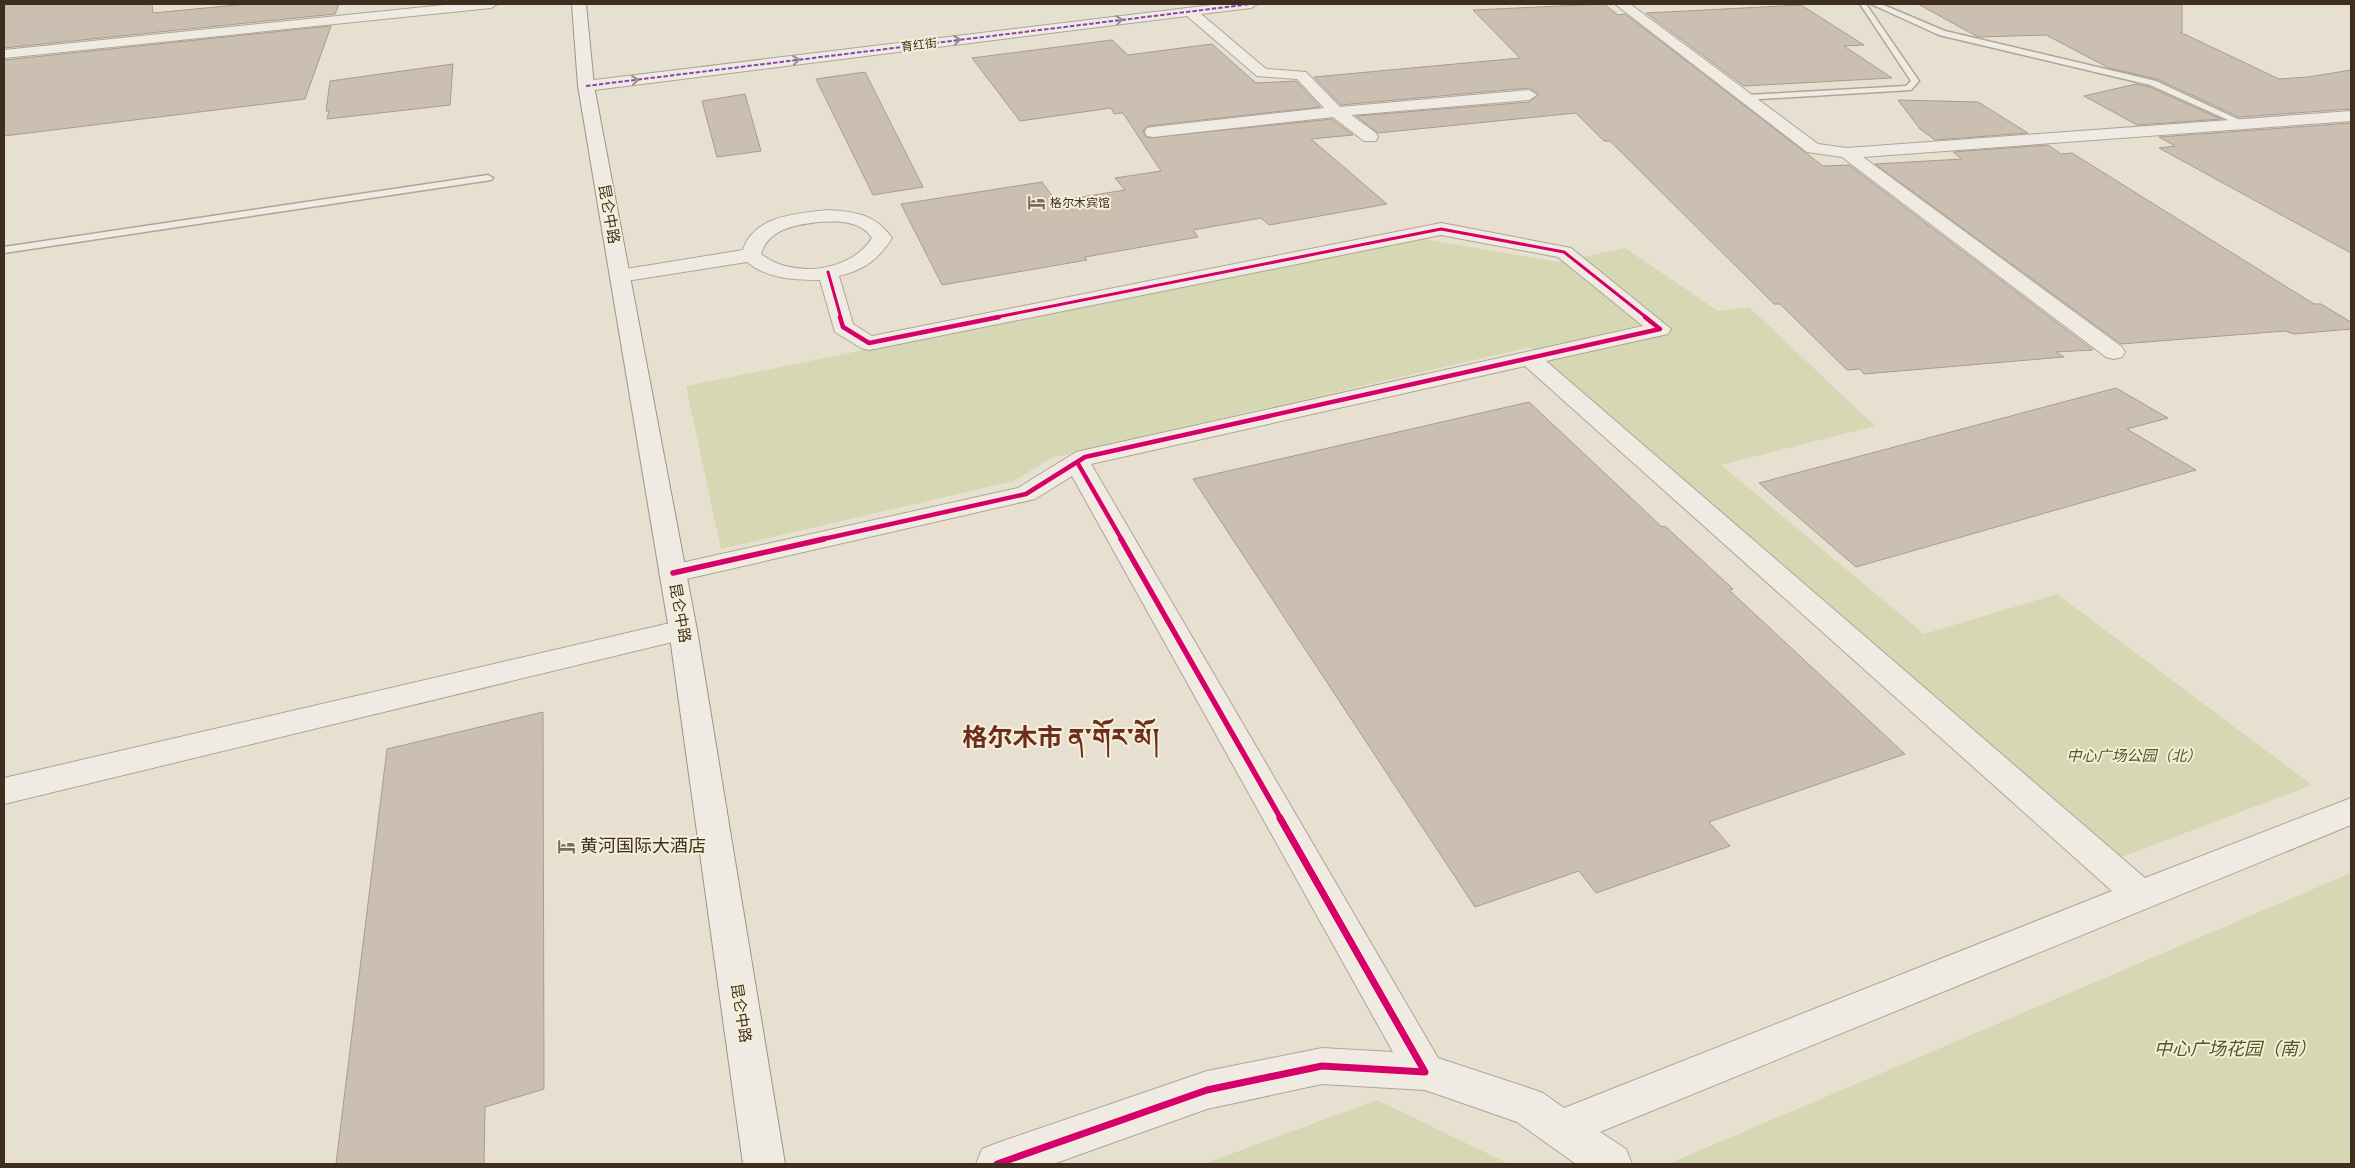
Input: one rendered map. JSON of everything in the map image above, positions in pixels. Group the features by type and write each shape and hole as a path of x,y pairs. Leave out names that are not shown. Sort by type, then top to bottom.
{"street":[{"path":"4,54 491,4"},
{"name":"昆仑中路","path":"578,4 586,86 683,630 764,1164"},
{"name":"育红街","path":"586,86 1252,4"},
{"path":"1622,4 1813,148 1847,153 2240,122 2351,116"},
{"path":"1189,12 1262,73 1301,75 1336,112 1370,137"},
{"path":"1153,132 1336,112 1529,95"},
{"path":"1847,153 2114,352"},
{"path":"807,217 849,217 866,222 877,229 882,238 878,248 873,253 850,266 828,272 807,274 778,272 758,263 751,255 752,246 759,237 779,225 807,217"},
{"path":"673,573 1026,494 1084,457 1660,329 1564,252 1441,229 869,343 843,328 828,272"},
{"path":"620,276 751,255"},
{"path":"1529,358 2141,896"},
{"path":"1077,462 1425,1072"},
{"path":"4,791 683,630"},
{"path":"1560,1129 2351,811"},
{"path":"997,1164 1207,1090 1322,1066 1425,1072 1529,1107 1611,1164"}],"lane":[{"path":"1746,98 1908,88 1915,81 1863,4"},
{"path":"1875,4 1942,33 2152,83 2240,122"},
{"path":"4,250 488,178"}],"green space":[{"name":"中心广场公园（北）","path":"1418,238 1558,262 1625,248 1718,311 1749,307 1875,426 1721,465 1924,634 2057,594 2312,785 2122,857 1651,455 1530,347 1051,458 1014,481 721,549 686,386"},
{"name":"中心广场花园（南）","path":"2351,873 2351,1164 1668,1164"},
{"path":"1377,1100 1509,1164 1204,1164"}],"building":[{"path":"4,4 152,4 153,13 247,4 339,4 335,14 4,48"},
{"path":"1604,4 1618,15 1625,14 1823,166 1849,165 2093,350 2056,352 2064,357 1864,374 1860,369 1847,370 1780,304 1774,304 1610,141 1604,141 1576,113 1378,133 1356,116 1529,102 1539,94 1529,88 1341,105 1314,77 1520,58 1473,10"},
{"path":"1918,4 2182,4 2182,32 2180,32 2279,79 2308,77 2351,70 2351,109 2239,117 2157,79 2109,68 2046,35 1978,37"},
{"path":"1801,5 1864,45 1844,46 1892,78 1744,86 1646,13"},
{"path":"331,26 305,99 4,136 4,60"},
{"path":"1112,40 1128,55 1212,44 1256,83 1296,81 1320,107 1147,126 1143,131 1147,138 1332,119 1353,135 1311,139 1387,204 1269,225 1261,218 1193,230 1198,237 1085,257 1087,260 942,285 901,204 1042,182 1056,201 1125,190 1115,178 1161,171 1123,113 1114,114 1111,108 1020,121 972,58"},
{"path":"453,64 450,105 327,119 329,111 326,111 330,81"},
{"path":"865,72 923,187 873,195 816,79"},
{"path":"2136,84 2149,87 2221,119 2137,125 2084,96"},
{"path":"745,94 761,151 717,157 702,101"},
{"path":"1898,100 1978,102 2028,133 1935,140 1920,129"},
{"path":"2351,123 2351,253 2159,148 2175,146 2159,137"},
{"path":"2048,145 2061,154 2072,153 2314,304 2321,304 2351,322 2351,329 2294,334 2285,331 2121,344 1875,164 1962,159 1953,152"},
{"path":"2116,388 2168,418 2127,429 2196,470 1856,567 1759,483"},
{"path":"1529,402 1662,527 1665,526 1733,589 1729,590 1905,754 1709,822 1730,846 1596,893 1579,871 1475,907 1193,479"},
{"path":"543,712 544,1089 485,1107 484,1164 336,1164 387,749"}],"marked path":[{"path":"586,86 1251,4"}],"cycle path":[{"path":"673,573 1026,494 1085,457 1660,329 1564,252 1441,229 869,343 843,327 828,272"},
{"path":"997,1164 1207,1090 1322,1066 1425,1072 1077,462"}],"place":[{"name":"格尔木宾馆","path":"1036,203"},
{"name":"黄河国际大酒店","path":"566,846"}],"district":[{"name":"格尔木市 ན་གོར་མོ།","path":"1061,737"}]}
